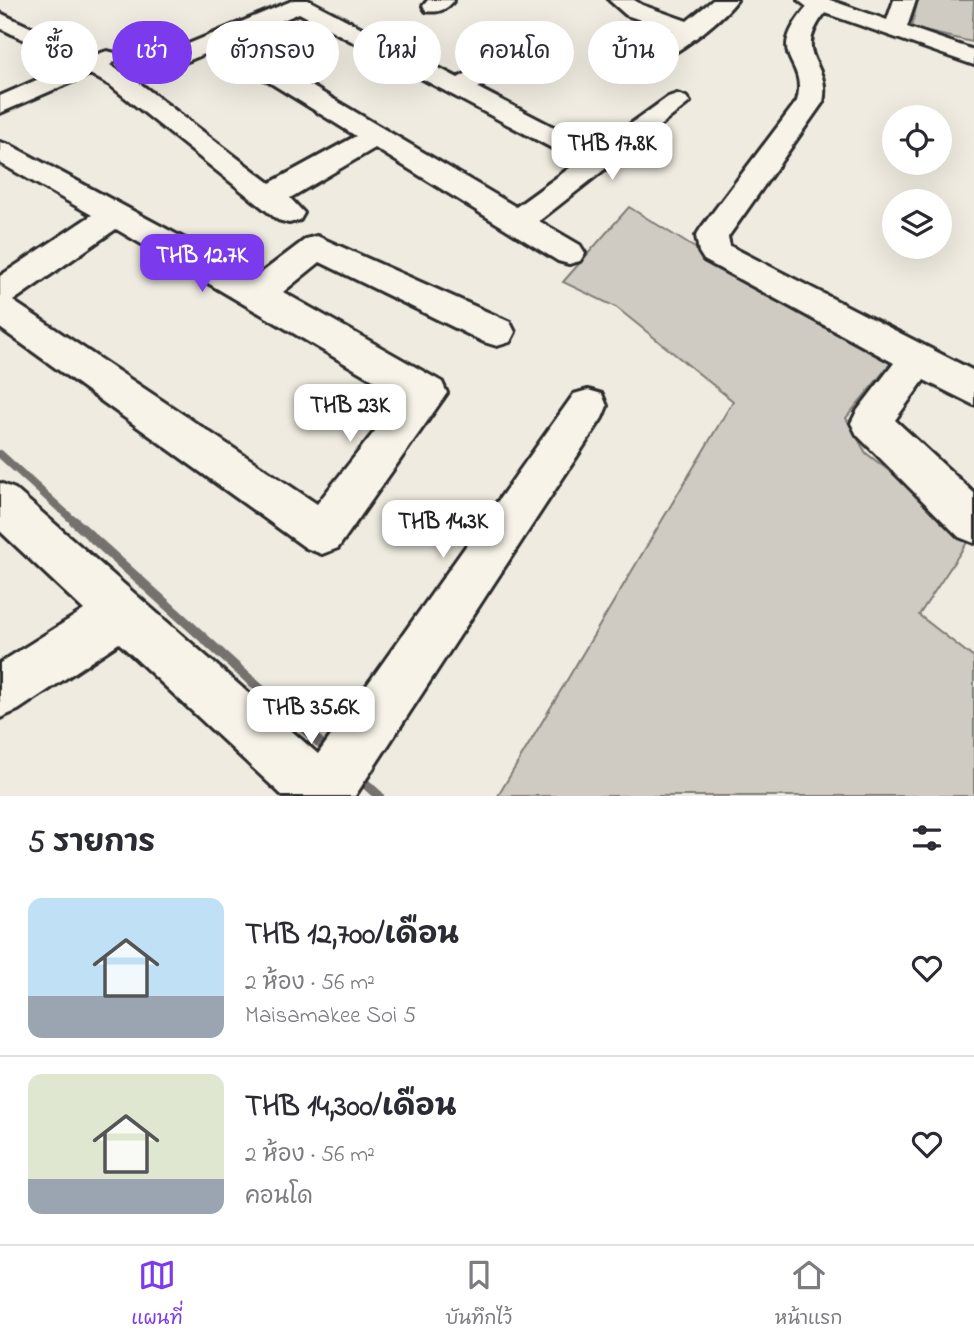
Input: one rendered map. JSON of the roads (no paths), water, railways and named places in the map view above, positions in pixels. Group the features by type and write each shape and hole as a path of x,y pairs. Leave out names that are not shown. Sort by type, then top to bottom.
{"street":[{"path":"620,0 634,10 690,30"},
{"path":"679,38 726,0"},
{"path":"894,30 905,0"},
{"path":"974,58 815,2 797,45 812,78 814,90 810,102 712,236 715,252 974,389"},
{"path":"263,21 300,5 331,21"},
{"path":"0,20 21,30"},
{"path":"339,25 598,161"},
{"path":"0,80 21,70"},
{"path":"0,105 48,84"},
{"path":"124,84 279,205 376,136"},
{"path":"290,84 569,253"},
{"path":"459,88 466,84"},
{"path":"517,222 677,102"},
{"path":"0,152 258,294 428,393 322,533 0,310"},
{"path":"0,293 115,215"},
{"path":"258,294 317,247 497,332"},
{"path":"918,359 871,423 974,522"},
{"path":"0,503 122,613 333,781 588,406"},
{"path":"0,692 122,613"}],"waterway":[{"path":"0,454 76,523"},
{"path":"74,521 330,752"},
{"path":"358,777 379,796"}]}
